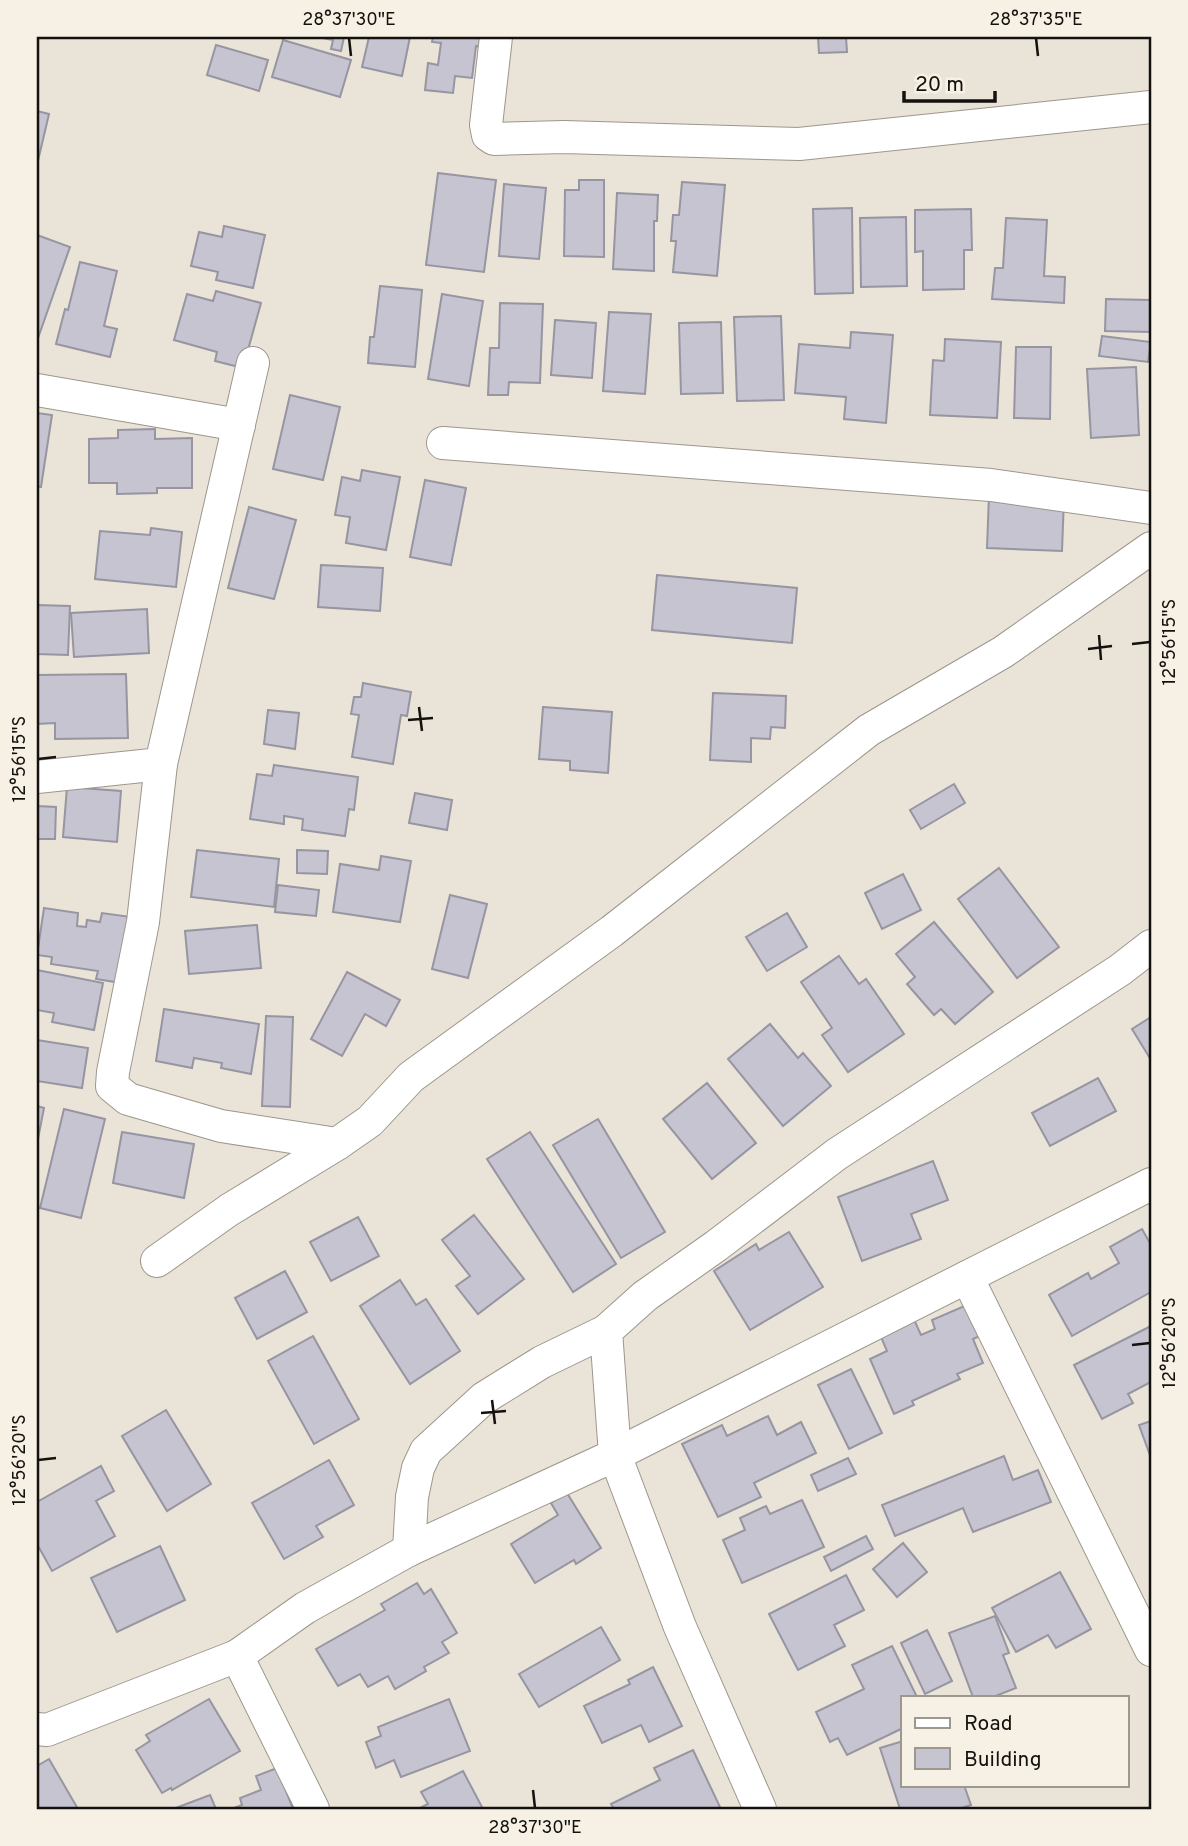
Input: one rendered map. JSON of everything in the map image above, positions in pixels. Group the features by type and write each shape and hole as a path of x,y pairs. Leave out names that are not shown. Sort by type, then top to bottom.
{"street":[{"path":"496,37 486,125 488,135 494,139 564,137 799,144 1151,107"},
{"path":"253,363 161,764 143,922 112,1086 128,1099 221,1126 337,1144"},
{"path":"37,390 239,425"},
{"path":"443,443 991,485 1151,508"},
{"path":"157,1261 229,1210 370,1121 411,1077 611,931 870,730 1003,652 1151,548"},
{"path":"37,777 161,764"},
{"path":"409,1550 412,1497 418,1468 426,1451 484,1398 542,1362 606,1331 645,1296 837,1154 1120,970 1151,946"},
{"path":"37,1729 47,1730 237,1656 305,1608 409,1550 615,1455 1151,1184"},
{"path":"967,1277 1151,1650"},
{"path":"606,1331 615,1455 680,1627 760,1809"},
{"path":"237,1656 313,1809"}],"building":[{"path":"317,37 344,37 341,51 331,49 333,40"},
{"path":"369,37 410,37 402,76 362,67"},
{"path":"433,37 481,37 480,47 476,46 472,78 455,76 453,93 425,90 428,63 438,65 441,43 432,42"},
{"path":"818,37 846,37 847,52 819,53"},
{"path":"283,40 351,60 340,97 272,77"},
{"path":"216,45 268,60 259,91 207,75"},
{"path":"37,111 49,114 37,165"},
{"path":"438,173 496,180 484,272 426,265"},
{"path":"579,180 604,180 604,257 564,256 565,190 579,190"},
{"path":"682,182 725,185 717,276 673,272 676,241 671,241 673,215 679,215"},
{"path":"504,184 546,188 539,259 499,256"},
{"path":"617,193 658,195 657,221 654,221 654,271 613,269"},
{"path":"852,208 853,293 815,294 813,209"},
{"path":"971,209 972,250 964,250 964,289 923,290 923,251 915,252 915,210"},
{"path":"906,217 907,286 861,287 860,218"},
{"path":"1006,218 1047,220 1044,276 1065,277 1064,303 992,299 995,268 1003,268"},
{"path":"224,226 265,235 253,288 216,280 218,272 191,266 199,232 222,237"},
{"path":"37,235 70,247 37,341"},
{"path":"80,262 117,271 104,326 117,329 110,357 56,344"},
{"path":"380,286 422,290 415,367 368,363"},
{"path":"216,291 261,303 243,368 215,361 217,352 174,340 187,294 213,301"},
{"path":"442,294 483,301 469,386 428,379"},
{"path":"1106,299 1151,300 1151,332 1105,331"},
{"path":"500,303 543,304 540,383 509,382 508,395 488,395 490,348 499,348"},
{"path":"609,312 651,314 645,394 603,391"},
{"path":"781,316 784,400 737,401 734,317"},
{"path":"555,320 596,323 592,378 551,375"},
{"path":"721,322 723,393 681,394 679,323"},
{"path":"851,332 893,335 886,423 844,419 846,397 795,393 799,344 850,348"},
{"path":"1102,336 1151,342 1148,362 1099,356"},
{"path":"945,339 1001,342 997,418 930,415 933,360 944,361"},
{"path":"1016,347 1051,347 1050,419 1014,418"},
{"path":"1136,367 1139,435 1091,438 1087,369"},
{"path":"290,395 340,407 323,480 273,469"},
{"path":"37,413 52,415 41,487 37,486"},
{"path":"155,429 155,439 192,438 192,488 157,488 157,493 117,494 117,483 89,483 89,439 118,438 118,430"},
{"path":"362,470 400,477 386,550 346,543 350,517 335,515 342,477 360,481"},
{"path":"425,480 466,488 451,565 410,557"},
{"path":"989,495 1064,498 1062,551 987,548"},
{"path":"249,507 296,520 274,599 228,588"},
{"path":"151,528 182,532 176,587 95,579 100,531 150,535"},
{"path":"321,565 383,568 380,611 318,607"},
{"path":"657,575 797,588 792,643 652,630"},
{"path":"37,605 70,606 68,655 37,654"},
{"path":"147,609 149,653 74,657 71,613"},
{"path":"126,674 128,738 55,739 55,723 37,724 37,675"},
{"path":"363,683 411,692 407,716 401,715 393,764 352,757 359,715 351,714 354,697 361,697"},
{"path":"713,693 786,696 785,728 771,727 770,739 751,738 751,762 710,760"},
{"path":"543,707 612,712 608,773 570,770 570,761 539,759"},
{"path":"268,710 299,713 295,749 264,744"},
{"path":"274,765 358,777 354,810 349,809 345,836 302,830 303,819 284,816 284,824 250,819 257,774 272,776"},
{"path":"954,784 965,803 921,829 910,810"},
{"path":"67,787 121,791 117,842 63,837"},
{"path":"415,793 452,800 447,830 409,823"},
{"path":"37,799 38,806 56,807 55,839 37,839"},
{"path":"197,850 279,859 274,907 191,897"},
{"path":"297,850 328,851 327,874 297,873"},
{"path":"381,856 411,861 400,922 333,912 340,864 379,870"},
{"path":"999,868 1059,947 1017,978 958,899"},
{"path":"903,874 921,910 882,929 865,893"},
{"path":"278,885 319,890 316,916 275,912"},
{"path":"450,895 487,904 468,978 432,969"},
{"path":"44,908 78,913 77,926 86,927 87,920 100,922 102,913 131,917 121,983 96,979 98,971 51,964 52,957 37,955"},
{"path":"787,913 807,947 767,971 746,937"},
{"path":"934,922 993,992 955,1024 941,1009 934,1015 907,984 915,977 896,954"},
{"path":"257,925 261,968 189,974 185,931"},
{"path":"839,956 859,984 866,979 904,1034 848,1072 822,1035 832,1028 801,982"},
{"path":"37,970 103,983 94,1030 52,1022 54,1013 37,1010"},
{"path":"347,972 400,1000 386,1026 365,1014 342,1056 311,1039"},
{"path":"164,1009 259,1024 251,1074 221,1068 222,1063 194,1058 192,1068 156,1061"},
{"path":"266,1016 293,1017 290,1107 262,1106"},
{"path":"1151,1017 1151,1060 1132,1029"},
{"path":"770,1024 798,1058 803,1053 831,1086 783,1126 728,1059"},
{"path":"37,1040 88,1048 82,1088 37,1081"},
{"path":"1098,1078 1116,1111 1050,1146 1032,1113"},
{"path":"707,1083 756,1143 712,1179 663,1119"},
{"path":"37,1106 44,1108 37,1144"},
{"path":"64,1109 105,1119 81,1218 40,1208"},
{"path":"598,1119 665,1232 621,1258 553,1145"},
{"path":"122,1132 194,1144 184,1198 113,1183"},
{"path":"530,1132 616,1264 573,1292 487,1159"},
{"path":"933,1161 948,1200 911,1214 921,1239 862,1261 838,1197"},
{"path":"474,1215 524,1279 478,1314 456,1286 470,1276 442,1240"},
{"path":"358,1217 379,1256 331,1281 310,1242"},
{"path":"1142,1229 1151,1245 1151,1292 1072,1336 1049,1295 1088,1273 1091,1279 1119,1263 1110,1247"},
{"path":"789,1232 823,1287 750,1330 714,1271 756,1244 759,1250"},
{"path":"285,1271 307,1312 257,1339 235,1298"},
{"path":"400,1280 416,1305 426,1299 460,1351 410,1384 360,1306"},
{"path":"969,1304 982,1335 973,1339 983,1363 957,1374 960,1379 912,1401 914,1405 894,1414 870,1359 887,1351 878,1330 912,1315 921,1335 935,1329 932,1320"},
{"path":"1151,1326 1151,1382 1128,1394 1133,1403 1102,1419 1074,1365"},
{"path":"313,1336 359,1419 314,1444 268,1361"},
{"path":"851,1369 882,1433 849,1449 818,1385"},
{"path":"166,1410 211,1484 167,1511 122,1436"},
{"path":"768,1416 777,1435 801,1422 816,1453 754,1483 761,1497 718,1517 682,1444 722,1425 727,1436"},
{"path":"1151,1421 1151,1458 1139,1425"},
{"path":"1004,1456 1013,1480 1038,1470 1051,1502 973,1532 963,1508 895,1536 882,1505"},
{"path":"848,1458 856,1474 818,1491 811,1475"},
{"path":"329,1460 354,1505 316,1526 323,1537 284,1559 252,1503"},
{"path":"101,1466 114,1491 96,1501 115,1536 52,1571 37,1544 37,1502"},
{"path":"567,1493 601,1548 576,1564 574,1560 535,1583 511,1544 558,1515 551,1503"},
{"path":"802,1500 824,1547 742,1583 723,1540 745,1530 740,1518 766,1506 770,1514"},
{"path":"866,1536 873,1549 831,1571 824,1557"},
{"path":"903,1543 927,1572 897,1597 873,1569"},
{"path":"160,1546 185,1600 117,1632 91,1578"},
{"path":"1060,1572 1091,1629 1056,1648 1048,1635 1016,1652 992,1608"},
{"path":"846,1575 864,1610 834,1625 845,1646 798,1670 769,1614"},
{"path":"417,1583 424,1594 431,1589 457,1633 442,1642 449,1653 424,1667 426,1671 395,1689 388,1676 368,1687 360,1674 338,1686 316,1649 385,1610 381,1604"},
{"path":"995,1616 1009,1653 1003,1655 1016,1688 996,1696 973,1696 949,1633"},
{"path":"601,1627 620,1660 539,1707 519,1674"},
{"path":"927,1630 952,1681 925,1694 901,1643"},
{"path":"892,1646 917,1696 901,1696 901,1729 847,1755 838,1738 830,1742 816,1712 864,1689 852,1665"},
{"path":"653,1667 682,1726 649,1742 641,1725 602,1743 584,1706 630,1684 628,1680"},
{"path":"209,1699 240,1751 162,1793 136,1750 150,1741 146,1735"},
{"path":"449,1699 470,1751 401,1777 394,1760 376,1768 366,1742 381,1736 378,1727"},
{"path":"901,1742 901,1786 964,1786 971,1805 958,1809 900,1809 880,1748"},
{"path":"693,1750 720,1807 614,1809 611,1804 660,1780 654,1768"},
{"path":"49,1759 78,1809 37,1809 37,1766"},
{"path":"277,1768 293,1809 231,1809 242,1805 240,1798 261,1790 256,1776"},
{"path":"463,1771 483,1809 418,1809 428,1804 421,1792"},
{"path":"210,1795 216,1809 173,1809"}]}
